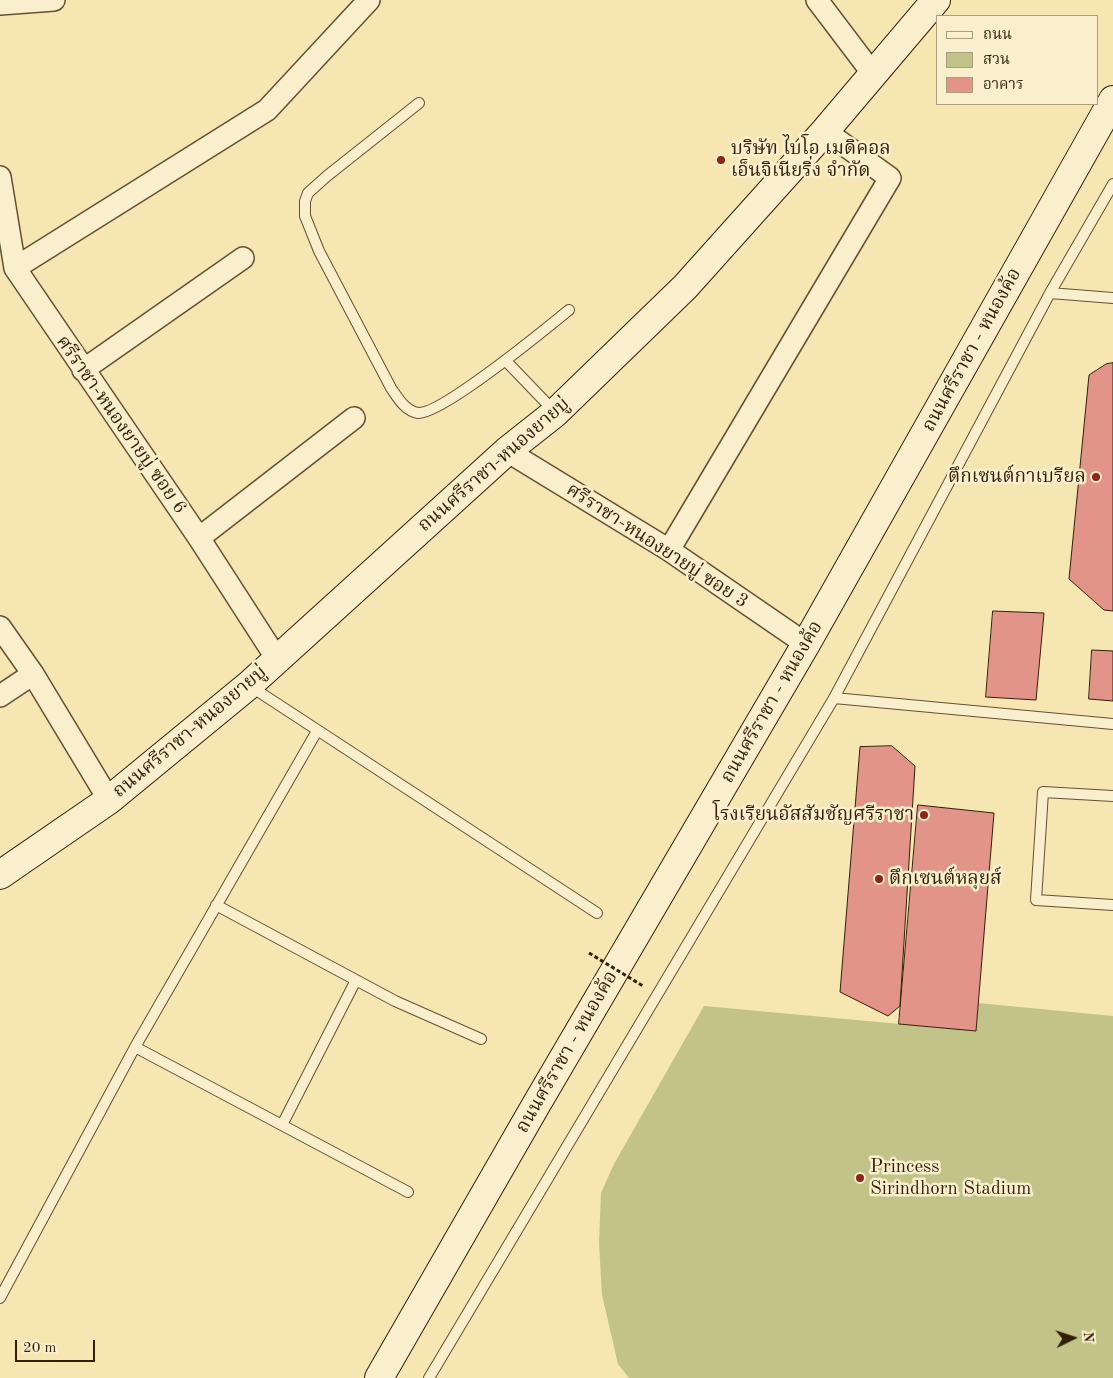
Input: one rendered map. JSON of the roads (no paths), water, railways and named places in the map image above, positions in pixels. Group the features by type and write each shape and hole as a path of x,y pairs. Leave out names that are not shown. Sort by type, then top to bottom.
{"main road":[{"name":"ถนนศรีราชา-หนองยายบู่","path":"0,875 109,800 249,685 507,451 555,413 685,287 825,132 936,0"},
{"name":"ถนนศรีราชา - หนองค้อ","path":"379,1378 536,1105 806,644 1113,100"}],"street":[{"path":"0,4 54,0"},
{"path":"15,268 266,110 368,0"},
{"path":"818,0 873,74"},
{"path":"669,550 890,178 825,132"},
{"name":"ศรีราชา-หนองยายบู่ ซอย 6","path":"0,177 15,268 199,538 277,659"},
{"path":"83,370 243,258"},
{"path":"199,538 354,418"},
{"name":"ศรีราชา-หนองยายบู่ ซอย 3","path":"507,451 669,550 806,644"},
{"path":"0,627 33,674 109,800"},
{"path":"0,696 33,674"}],"lane":[{"path":"419,103 326,176 308,193 305,201 305,216 319,251 390,388 406,408 418,413 427,411 506,361 570,310"},
{"path":"429,1378 834,698 1050,293 1113,184"},
{"path":"1050,293 1113,298"},
{"path":"506,361 555,413"},
{"path":"249,685 317,732 597,913"},
{"path":"834,698 1113,724"},
{"path":"0,1298 135,1047 317,732"},
{"path":"1113,796 1043,792 1036,900 1113,905"},
{"path":"216,905 395,1001 481,1039"},
{"path":"282,1125 356,980"},
{"path":"135,1047 408,1192"}],"place":[{"name":"บริษัท ไบโอ เมดิคอล เอ็นจิเนียริ่ง จำกัด","path":"721,160"},
{"name":"ตึกเซนต์กาเบรียล","path":"1096,477"},
{"name":"โรงเรียนอัสสัมชัญศรีราชา","path":"924,815"},
{"name":"ตึกเซนต์หลุยส์","path":"879,879"},
{"name":"Princess Sirindhorn Stadium","path":"860,1178"}]}
